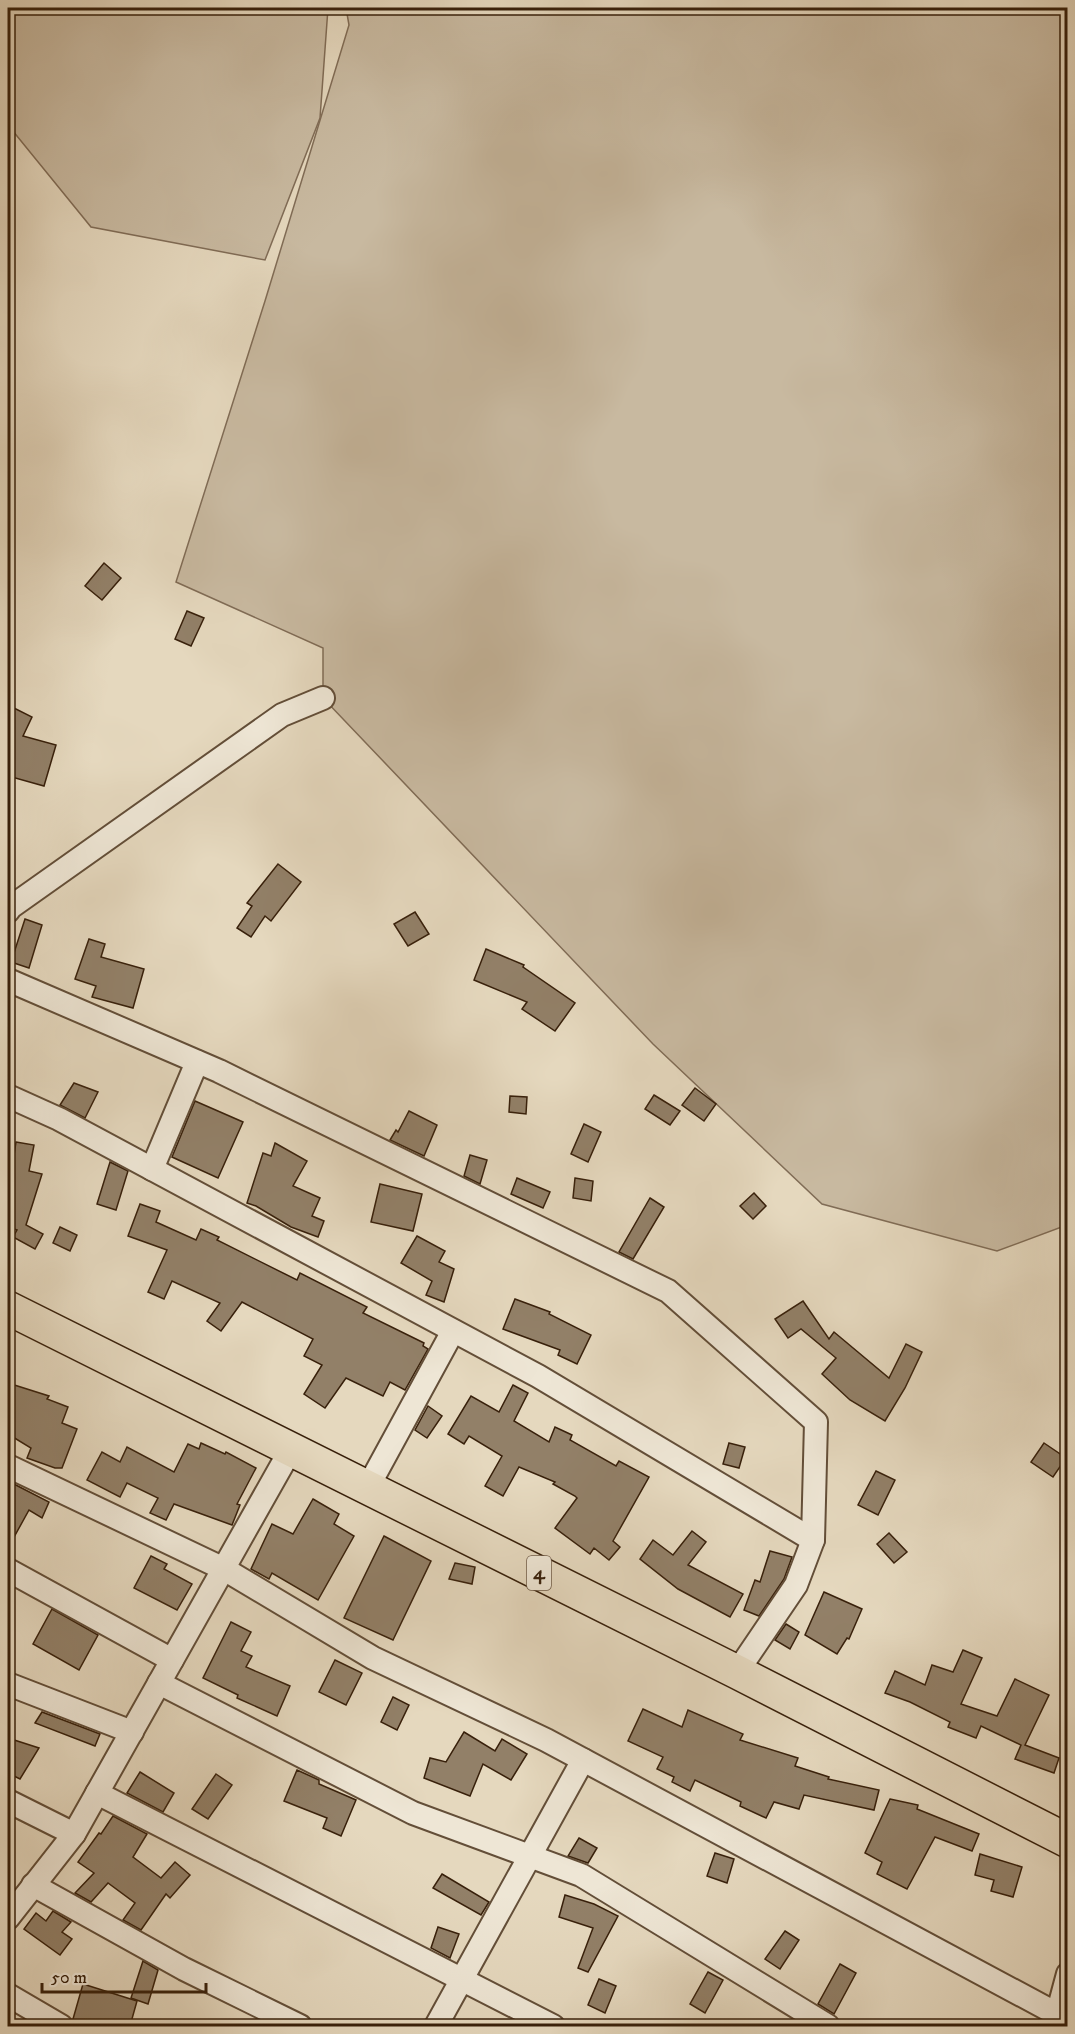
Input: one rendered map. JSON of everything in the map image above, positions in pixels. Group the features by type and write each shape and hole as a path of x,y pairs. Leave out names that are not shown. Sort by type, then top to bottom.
{"highway":[{"name":"4","path":"8,1308 737,1672 1068,1841"}],"street":[{"path":"9,908 282,715 323,698"},
{"path":"8,980 197,1062 420,1168 668,1291 816,1422 813,1540 796,1585 737,1672"},
{"path":"152,1169 197,1062"},
{"path":"8,1096 59,1119 538,1376 813,1540"},
{"path":"368,1487 453,1331"},
{"path":"8,1918 74,1834 291,1449"},
{"path":"8,1466 224,1569 373,1658 546,1740 1060,2020 1068,1974"},
{"path":"8,1570 172,1660"},
{"path":"159,1683 413,1813 581,1875 828,2026"},
{"path":"8,1684 132,1732"},
{"path":"436,2026 583,1760"},
{"path":"97,1794 553,2026"},
{"path":"8,1801 74,1834"},
{"path":"33,1885 184,1968 300,2026"},
{"path":"8,1995 62,2026"}],"shaded area":[{"path":"8,8 328,8 320,118 265,260 91,227 8,125"},
{"path":"346,8 1067,8 1067,1225 997,1251 822,1204 653,1044 323,698 323,648 176,582 349,25"}],"building":[{"path":"104,563 121,578 102,600 85,586"},
{"path":"187,611 204,618 191,646 175,639"},
{"path":"8,705 32,717 23,736 56,745 44,786 8,776"},
{"path":"278,864 301,882 271,921 265,916 251,937 237,928 252,906 247,903"},
{"path":"415,912 429,934 408,946 394,924"},
{"path":"25,919 42,925 29,968 11,962"},
{"path":"89,939 105,944 101,957 144,969 133,1008 92,997 96,986 75,979"},
{"path":"486,949 524,965 523,967 575,1003 555,1031 522,1009 527,1002 474,980"},
{"path":"74,1083 98,1092 85,1118 60,1105"},
{"path":"695,1088 716,1104 704,1121 682,1105"},
{"path":"654,1095 680,1111 670,1125 645,1109"},
{"path":"510,1096 527,1097 526,1114 509,1112"},
{"path":"195,1101 243,1122 218,1178 172,1157"},
{"path":"409,1111 437,1125 424,1156 390,1140 396,1130 398,1132"},
{"path":"584,1124 601,1132 588,1162 571,1154"},
{"path":"16,1142 34,1145 29,1171 42,1174 26,1225 43,1234 35,1249 13,1237 17,1230 8,1227 8,1166 12,1168"},
{"path":"275,1143 307,1161 293,1186 320,1198 312,1216 324,1221 318,1237 291,1227 247,1203 263,1153 271,1156"},
{"path":"470,1155 487,1160 480,1184 464,1176"},
{"path":"110,1162 128,1171 116,1210 97,1204"},
{"path":"517,1178 550,1192 543,1208 511,1194"},
{"path":"575,1178 593,1181 591,1201 573,1198"},
{"path":"380,1184 422,1194 413,1231 371,1222"},
{"path":"754,1193 766,1206 753,1219 740,1206"},
{"path":"650,1198 664,1207 633,1259 619,1252"},
{"path":"140,1204 160,1211 156,1222 196,1240 201,1229 219,1237 217,1240 297,1280 300,1273 367,1307 363,1313 424,1343 423,1346 428,1349 405,1390 390,1382 383,1396 346,1378 325,1408 304,1394 322,1365 304,1356 313,1339 242,1302 221,1331 207,1321 220,1303 172,1281 164,1299 148,1292 167,1250 128,1236"},
{"path":"60,1227 77,1235 70,1251 53,1243"},
{"path":"417,1236 445,1251 439,1262 454,1269 444,1302 426,1295 432,1281 401,1263"},
{"path":"515,1299 550,1312 549,1314 591,1335 577,1364 558,1355 560,1350 503,1329"},
{"path":"803,1301 829,1339 834,1332 889,1378 906,1344 922,1352 905,1388 885,1421 850,1400 822,1374 836,1358 801,1329 788,1338 775,1319"},
{"path":"8,1383 49,1396 47,1399 68,1407 62,1423 77,1429 62,1468 55,1468 27,1458 31,1448 8,1434"},
{"path":"513,1385 528,1393 514,1421 549,1442 555,1427 572,1435 570,1440 616,1466 619,1461 649,1477 613,1541 620,1547 609,1560 594,1548 590,1554 555,1528 577,1498 575,1496 553,1484 555,1482 519,1467 503,1496 485,1486 502,1456 469,1436 464,1444 448,1434 471,1396 499,1412"},
{"path":"428,1406 442,1416 427,1438 415,1430"},
{"path":"201,1443 225,1454 226,1452 256,1468 237,1504 240,1505 232,1525 174,1504 166,1520 150,1513 158,1498 127,1483 120,1497 87,1480 102,1452 120,1462 127,1447 174,1472 188,1444 199,1449"},
{"path":"729,1443 745,1447 739,1468 723,1464"},
{"path":"1044,1443 1066,1458 1053,1477 1031,1462"},
{"path":"876,1471 895,1480 878,1515 858,1505"},
{"path":"8,1481 49,1502 42,1518 29,1510 8,1548"},
{"path":"313,1499 339,1514 334,1524 354,1536 318,1600 272,1573 269,1579 251,1569 272,1524 293,1534"},
{"path":"692,1531 706,1542 688,1565 743,1594 730,1617 678,1589 640,1559 653,1540 673,1555"},
{"path":"889,1533 907,1552 894,1563 877,1544"},
{"path":"384,1536 431,1561 393,1640 344,1618"},
{"path":"770,1551 792,1557 784,1579 759,1616 744,1610 755,1580 760,1582"},
{"path":"151,1556 167,1564 164,1569 192,1584 177,1610 134,1588"},
{"path":"455,1563 475,1567 472,1584 449,1579"},
{"path":"824,1592 862,1609 849,1639 847,1638 837,1654 805,1635"},
{"path":"52,1609 98,1635 79,1670 33,1644"},
{"path":"231,1622 251,1632 241,1651 252,1656 246,1667 290,1686 277,1716 237,1698 238,1695 203,1678"},
{"path":"786,1624 799,1632 790,1649 775,1640"},
{"path":"963,1650 982,1658 961,1704 997,1716 1015,1679 1049,1695 1025,1745 1059,1758 1054,1773 1015,1759 1021,1745 981,1726 976,1738 948,1727 950,1722 910,1702 885,1693 895,1671 925,1685 932,1665 953,1672"},
{"path":"335,1660 362,1673 346,1705 319,1692"},
{"path":"393,1697 409,1705 397,1730 381,1722"},
{"path":"643,1709 682,1727 688,1710 743,1734 740,1740 798,1758 795,1766 829,1777 828,1779 879,1790 874,1810 804,1795 799,1809 774,1802 766,1818 740,1806 741,1802 695,1780 690,1791 672,1782 674,1777 657,1769 663,1757 628,1741"},
{"path":"42,1712 100,1734 95,1746 35,1723"},
{"path":"464,1732 495,1751 502,1739 527,1754 511,1780 483,1764 470,1796 424,1778 430,1758 446,1762"},
{"path":"8,1738 39,1748 20,1779 8,1773"},
{"path":"297,1770 319,1780 319,1784 356,1800 341,1836 323,1828 327,1818 284,1801"},
{"path":"140,1772 174,1793 163,1812 127,1793"},
{"path":"216,1774 232,1785 208,1819 192,1809"},
{"path":"890,1799 918,1805 917,1809 979,1834 972,1851 935,1837 907,1889 877,1874 882,1862 865,1853"},
{"path":"113,1816 147,1834 133,1857 161,1878 175,1862 190,1875 170,1898 166,1894 141,1930 123,1920 135,1903 108,1883 91,1902 75,1893 94,1873 78,1862"},
{"path":"579,1838 597,1848 588,1863 568,1856"},
{"path":"715,1853 734,1859 727,1883 707,1876"},
{"path":"980,1854 1022,1867 1013,1897 991,1891 994,1880 975,1875"},
{"path":"442,1874 489,1902 481,1915 433,1888"},
{"path":"565,1895 594,1904 618,1916 588,1972 578,1968 593,1928 559,1917"},
{"path":"53,1911 71,1922 62,1932 72,1939 60,1955 24,1929 36,1913 46,1921"},
{"path":"438,1927 459,1934 450,1958 431,1948"},
{"path":"785,1931 799,1940 780,1969 765,1959"},
{"path":"143,1961 158,1970 148,2004 131,1998"},
{"path":"840,1964 856,1973 834,2014 818,2004"},
{"path":"708,1972 723,1980 705,2013 690,2004"},
{"path":"599,1979 616,1986 605,2013 588,2005"},
{"path":"83,1984 137,2001 130,2026 74,2026 73,2019"}]}
